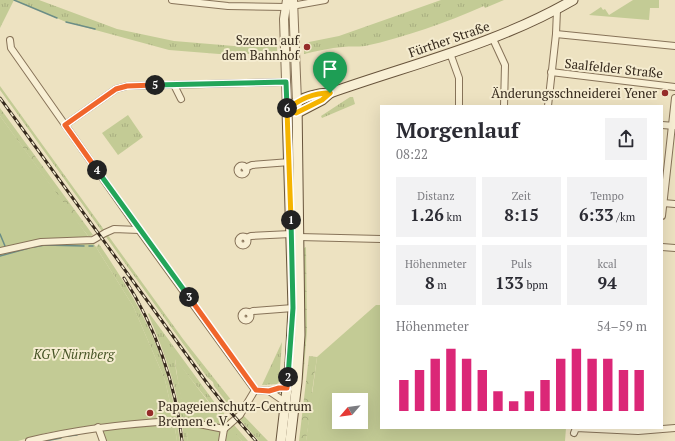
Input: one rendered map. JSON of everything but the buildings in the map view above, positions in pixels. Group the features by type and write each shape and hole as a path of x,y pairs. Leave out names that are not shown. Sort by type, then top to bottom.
{"main road":[{"name":"Fürther Straße","path":"287,110 296,102 320,93 330,93 493,39 557,10 573,0"},
{"name":"Fürther Straße","path":"296,113 322,100 330,93"},
{"path":"281,441 287,388 293,308 296,102"},
{"path":"290,441 296,394 300,335 287,110 296,113"}],"street":[{"path":"172,0 217,2 249,7 326,0"},
{"path":"287,110 284,18 290,3"},
{"path":"290,3 296,102"},
{"path":"548,105 556,34 557,10"},
{"path":"556,34 675,46"},
{"path":"493,39 505,65 504,105"},
{"path":"10,40 11,48 65,125 139,230 256,390 269,391 279,388 287,388 296,394"},
{"path":"450,53 460,83 459,105"},
{"name":"Saalfelder Straße","path":"551,72 675,87"},
{"path":"65,125 116,89 127,86 286,82"},
{"path":"174,85 181,99"},
{"path":"663,210 675,98"},
{"path":"663,125 673,126"},
{"path":"245,168 252,165 290,162"},
{"path":"668,165 675,166"},
{"path":"664,203 675,204"},
{"path":"0,251 41,242 93,240 114,230 139,230"},
{"path":"246,238 251,236 295,235 380,239"},
{"path":"663,247 675,248"},
{"path":"249,313 253,311 293,308"},
{"path":"222,441 224,429 240,415 256,390"},
{"path":"269,391 285,402"},
{"path":"29,441 98,427 173,421 184,421 224,429"},
{"path":"98,427 103,441"},
{"path":"663,429 675,428"},
{"path":"574,430 656,429"}],"green space":[{"path":"0,0 14,0 0,28"},
{"path":"14,0 39,0 117,29 174,41 234,46 277,44 277,54 219,54 169,50 66,22"},
{"path":"441,0 504,0 410,34 365,46 333,48 304,54 304,43 339,36"},
{"path":"633,0 659,0 659,8 650,8 649,20 589,15 601,7 603,10 605,9 609,15"},
{"path":"0,86 183,339 243,415 268,441 259,441 235,414 214,386 213,382 207,377 0,90"},
{"path":"350,97 353,97 355,104 322,118 321,116"},
{"path":"0,108 93,235 89,237 77,222 0,116"},
{"path":"128,115 143,137 118,155 102,133"},
{"name":"KGV Nürnberg","path":"0,116 96,247 133,306 165,380 177,441 105,441 100,424 46,433 18,441 0,441"},
{"path":"99,244 121,277 141,312 158,348 170,387 180,441 177,441 165,380 133,306 96,247"},
{"path":"306,247 307,331 303,380 300,379 301,365 303,364 305,331 303,257 304,248"},
{"path":"376,305 380,305 380,429 566,429 565,441 306,441 317,357"},
{"path":"149,313 215,403 248,441 242,441 233,432 175,359 176,371 186,418 188,441 184,441 176,392 161,345 148,314"},
{"path":"282,342 279,382 277,384 262,385"},
{"path":"309,356 317,357 313,393 306,441 299,441"},
{"path":"175,358 216,412 242,441 188,441"}],"waterway":[{"path":"14,0 57,18"},
{"path":"66,22 95,29"},
{"path":"0,234 5,246"},
{"path":"34,247 45,245 84,246"},
{"path":"0,256 29,248"},
{"path":"68,436 77,435"},
{"path":"45,441 61,438"}],"railway":[{"path":"0,98 207,383 256,441"},
{"path":"124,278 145,316 162,356 175,398 182,441"}],"place":[{"name":"Szenen auf dem Bahnhof","path":"307,47"},
{"name":"Änderungsschneiderei Yener","path":"665,93"},
{"name":"Papageienschutz-Centrum Bremen e. V.","path":"150,413"}],"route":[{"path":"330,93 320,93 296,102 287,110 290,162 293,308 290,363 287,388 279,388 269,391 256,390 151,244 139,230 65,125 103,97 116,89 127,86 286,82 287,110 296,113 322,100 330,93"}]}
